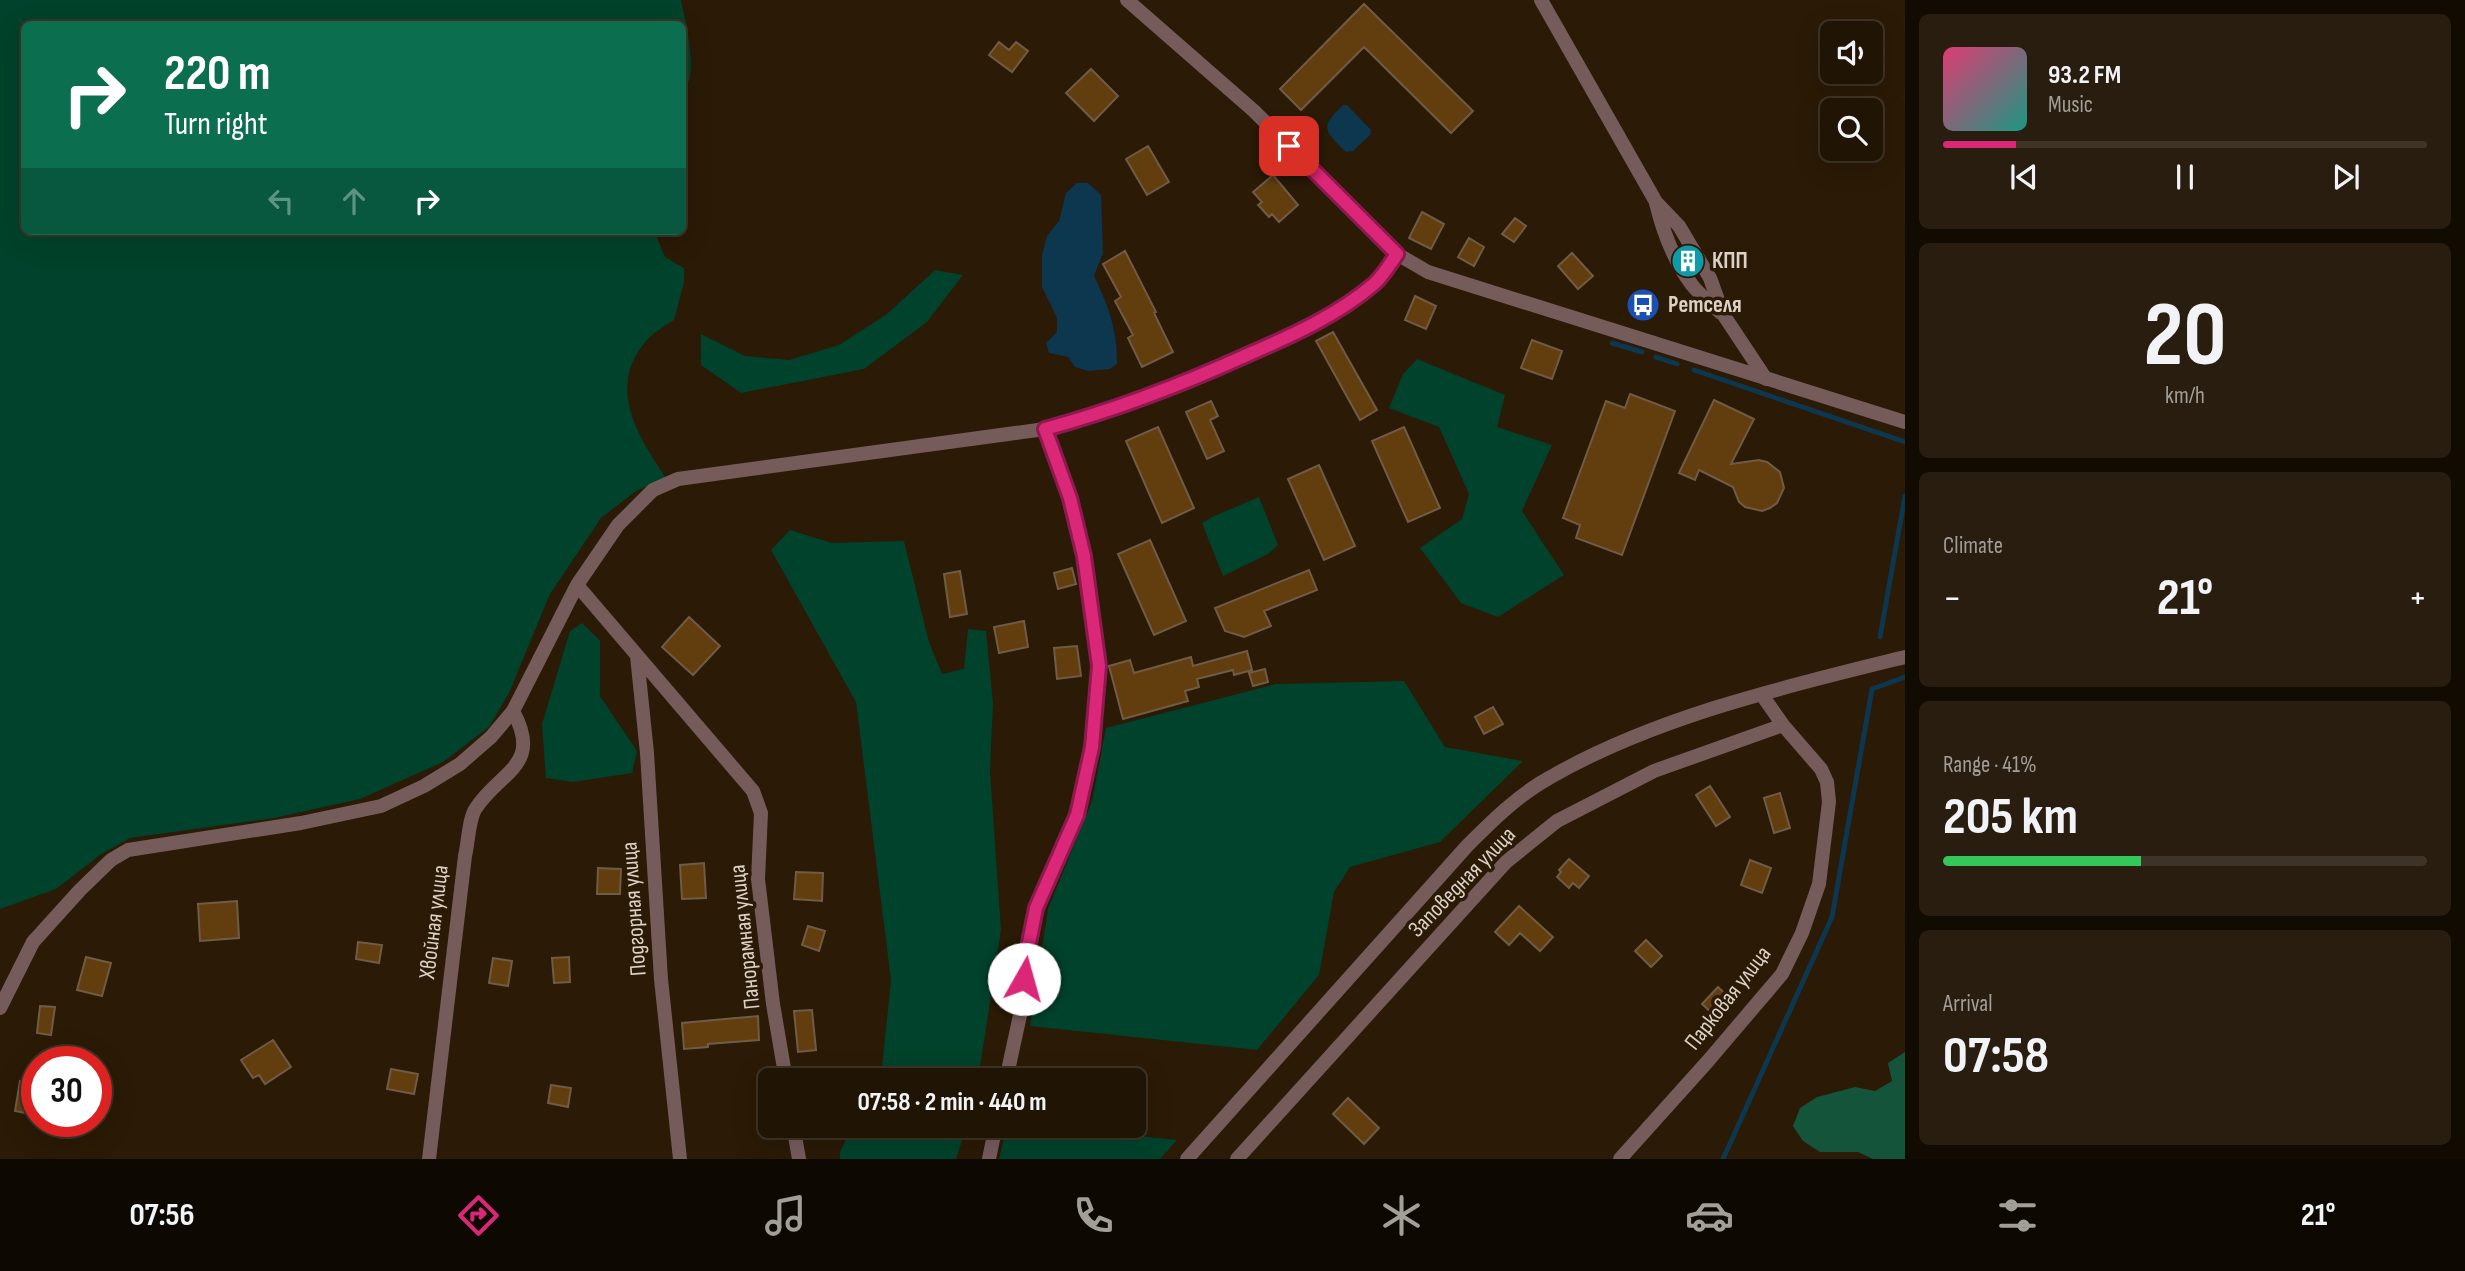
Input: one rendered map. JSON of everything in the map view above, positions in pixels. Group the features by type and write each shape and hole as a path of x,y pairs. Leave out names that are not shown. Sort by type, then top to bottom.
{"street":[{"path":"1127,0 1254,111 1397,254 1428,272 1905,422"},
{"path":"1541,0 1656,202 1679,226 1710,278 1723,314 1766,379"},
{"path":"0,1008 33,942 80,890 111,860 128,849 301,823 381,806 424,786 460,764 491,737 513,711 577,584 618,525 653,490 678,480 1045,429 1111,410 1178,386 1279,341 1336,310 1375,283 1397,254"},
{"path":"1009,1068 1022,1006 1027,953 1036,908 1077,815 1092,747 1099,666 1084,556 1070,498 1045,429"},
{"path":"577,584 637,656"},
{"name":"Панорамная улица","path":"637,656 753,791 761,813 758,879 773,1004 784,1068"},
{"name":"Подгорная улица","path":"637,656 648,753 661,979 680,1159"},
{"path":"1187,1159 1467,846 1502,811 1547,778 1660,727 1801,682 1905,657"},
{"name":"Парковая улица","path":"1620,1159 1782,974 1802,933 1819,884 1829,802 1828,782 1821,769 1783,725 1762,695"},
{"name":"Хвойная улица","path":"429,1159 465,856 473,811 484,796 512,772 524,749 522,728 513,711"},
{"name":"Заповедная улица","path":"1237,1159 1506,862 1557,821 1654,771 1783,725"},
{"path":"795,1138 799,1159"},
{"path":"989,1159 993,1138"}],"green space":[{"path":"0,0 681,0 685,21 21,21 21,235 656,235 665,257 684,268 684,283 674,320 647,340 635,357 627,393 636,428 666,478 636,491 601,518 550,594 509,693 489,727 443,762 360,799 274,818 130,838 100,855 56,889 0,909"},
{"path":"686,24 691,61 686,86"},
{"path":"935,270 963,275 927,322 864,369 741,393 701,365 701,334 745,356 789,360 839,345 887,314"},
{"path":"1417,359 1505,395 1497,427 1552,445 1522,511 1564,575 1498,617 1461,603 1420,548 1462,519 1469,494 1439,427 1389,408 1403,374"},
{"path":"1259,497 1278,545 1268,554 1223,576 1202,523"},
{"path":"790,530 832,543 904,541 929,642 942,674 964,669 968,629 986,631 993,703 990,771 1001,930 980,1068 882,1068 891,980 856,702 771,550"},
{"path":"582,623 600,641 600,696 637,751 632,773 573,782 546,778 542,724 570,631"},
{"path":"1404,681 1445,747 1523,761 1440,842 1350,867 1334,892 1319,975 1257,1050 1030,1026 1048,909 1092,801 1106,728 1276,684"},
{"path":"1905,1052 1905,1159 1873,1159 1858,1152 1820,1152 1803,1141 1793,1126 1800,1108 1817,1097 1855,1087 1875,1091 1892,1081 1888,1063"},
{"path":"1146,1137 1177,1140 1160,1159 999,1159 1004,1138"},
{"path":"847,1138 963,1138 956,1159 840,1159 840,1152"}],"water":[{"path":"1343,105 1347,105 1371,130 1370,135 1353,151 1346,152 1327,129 1330,119"},
{"path":"1077,183 1088,183 1101,195 1103,253 1094,276 1108,308 1116,341 1117,364 1110,369 1088,371 1075,367 1068,357 1049,353 1046,343 1057,332 1057,318 1042,287 1042,255 1047,236 1059,221 1066,193"}],"building":[{"path":"1364,4 1473,111 1451,133 1364,47 1301,110 1280,89"},
{"path":"999,42 1009,50 1016,42 1028,51 1012,72 989,55"},
{"path":"1091,69 1118,96 1094,121 1066,93"},
{"path":"1148,146 1169,182 1147,195 1126,159"},
{"path":"1273,175 1298,205 1279,222 1272,214 1269,217 1258,205 1262,202 1253,192"},
{"path":"1422,212 1444,224 1431,249 1409,238"},
{"path":"1515,218 1526,226 1514,242 1502,234"},
{"path":"1469,238 1484,247 1474,266 1458,257"},
{"path":"1125,251 1173,352 1142,367 1128,338 1133,335 1115,301 1121,297 1103,264"},
{"path":"1572,253 1593,276 1578,289 1558,266"},
{"path":"1415,296 1436,306 1426,329 1405,320"},
{"path":"1333,332 1377,410 1360,420 1316,341"},
{"path":"1532,340 1562,351 1552,379 1521,368"},
{"path":"1630,394 1675,411 1622,555 1576,538 1580,525 1563,518 1606,401 1625,408"},
{"path":"1714,400 1754,419 1731,464 1759,460 1767,462 1780,472 1784,488 1777,503 1770,508 1762,511 1745,507 1739,502 1733,487 1699,470 1695,480 1679,473"},
{"path":"1211,401 1218,416 1210,420 1224,451 1207,459 1186,412"},
{"path":"1158,427 1194,508 1162,523 1126,441"},
{"path":"1404,427 1440,508 1408,522 1372,441"},
{"path":"1319,465 1355,546 1324,560 1288,479"},
{"path":"1150,540 1186,621 1154,635 1118,554"},
{"path":"1072,568 1076,584 1058,589 1054,573"},
{"path":"1309,570 1317,590 1264,611 1271,626 1244,637 1225,631 1215,608"},
{"path":"960,571 967,614 950,617 944,574"},
{"path":"689,617 720,646 693,675 662,647"},
{"path":"1024,621 1028,647 999,653 994,627"},
{"path":"1077,646 1081,676 1057,679 1054,648"},
{"path":"1247,651 1252,670 1234,675 1233,670 1197,679 1199,687 1185,691 1188,701 1123,719 1109,666 1130,660 1134,673 1191,657 1193,666"},
{"path":"1265,669 1268,682 1253,686 1249,673"},
{"path":"1493,707 1503,724 1484,734 1475,717"},
{"path":"1710,786 1730,817 1716,826 1696,795"},
{"path":"1780,793 1790,828 1774,833 1764,798"},
{"path":"1569,859 1589,876 1579,888 1573,883 1569,888 1557,877 1561,872 1559,870"},
{"path":"1750,860 1771,868 1762,893 1741,885"},
{"path":"704,863 706,898 682,899 680,865"},
{"path":"598,868 621,869 620,894 597,894"},
{"path":"796,872 823,873 822,901 794,899"},
{"path":"237,901 239,938 200,941 198,904"},
{"path":"1519,906 1553,937 1540,951 1520,933 1509,945 1495,932"},
{"path":"808,926 825,931 819,951 802,945"},
{"path":"1646,940 1662,956 1651,967 1635,951"},
{"path":"358,942 382,945 379,963 356,959"},
{"path":"86,957 111,963 102,996 77,990"},
{"path":"569,957 570,982 554,983 552,958"},
{"path":"493,958 512,961 508,986 489,983"},
{"path":"1718,987 1734,1002 1718,1019 1702,1004"},
{"path":"40,1006 55,1007 51,1035 37,1033"},
{"path":"812,1010 816,1050 798,1052 794,1011"},
{"path":"758,1016 759,1040 708,1044 708,1047 684,1049 682,1023"},
{"path":"273,1040 291,1067 265,1084 259,1075 253,1078 241,1060"},
{"path":"391,1069 418,1074 414,1094 387,1089"},
{"path":"20,1081 21,1081 21,1112 15,1111"},
{"path":"551,1085 571,1088 568,1107 548,1103"},
{"path":"1348,1098 1379,1128 1364,1144 1333,1114"}],"waterway":[{"path":"1612,343 1642,352"},
{"path":"1656,357 1677,364"},
{"path":"1694,370 1905,442"},
{"path":"1880,637 1905,496"},
{"path":"1723,1159 1832,917 1872,689 1905,677"}],"place":[{"name":"КПП","path":"1688,261"},
{"name":"Ретселя","path":"1643,305"}],"route":[{"path":"1024,979 1036,908 1077,815 1092,747 1099,666 1084,556 1070,498 1045,429 1111,410 1178,386 1289,337 1336,310 1375,283 1397,254 1289,146"}]}
